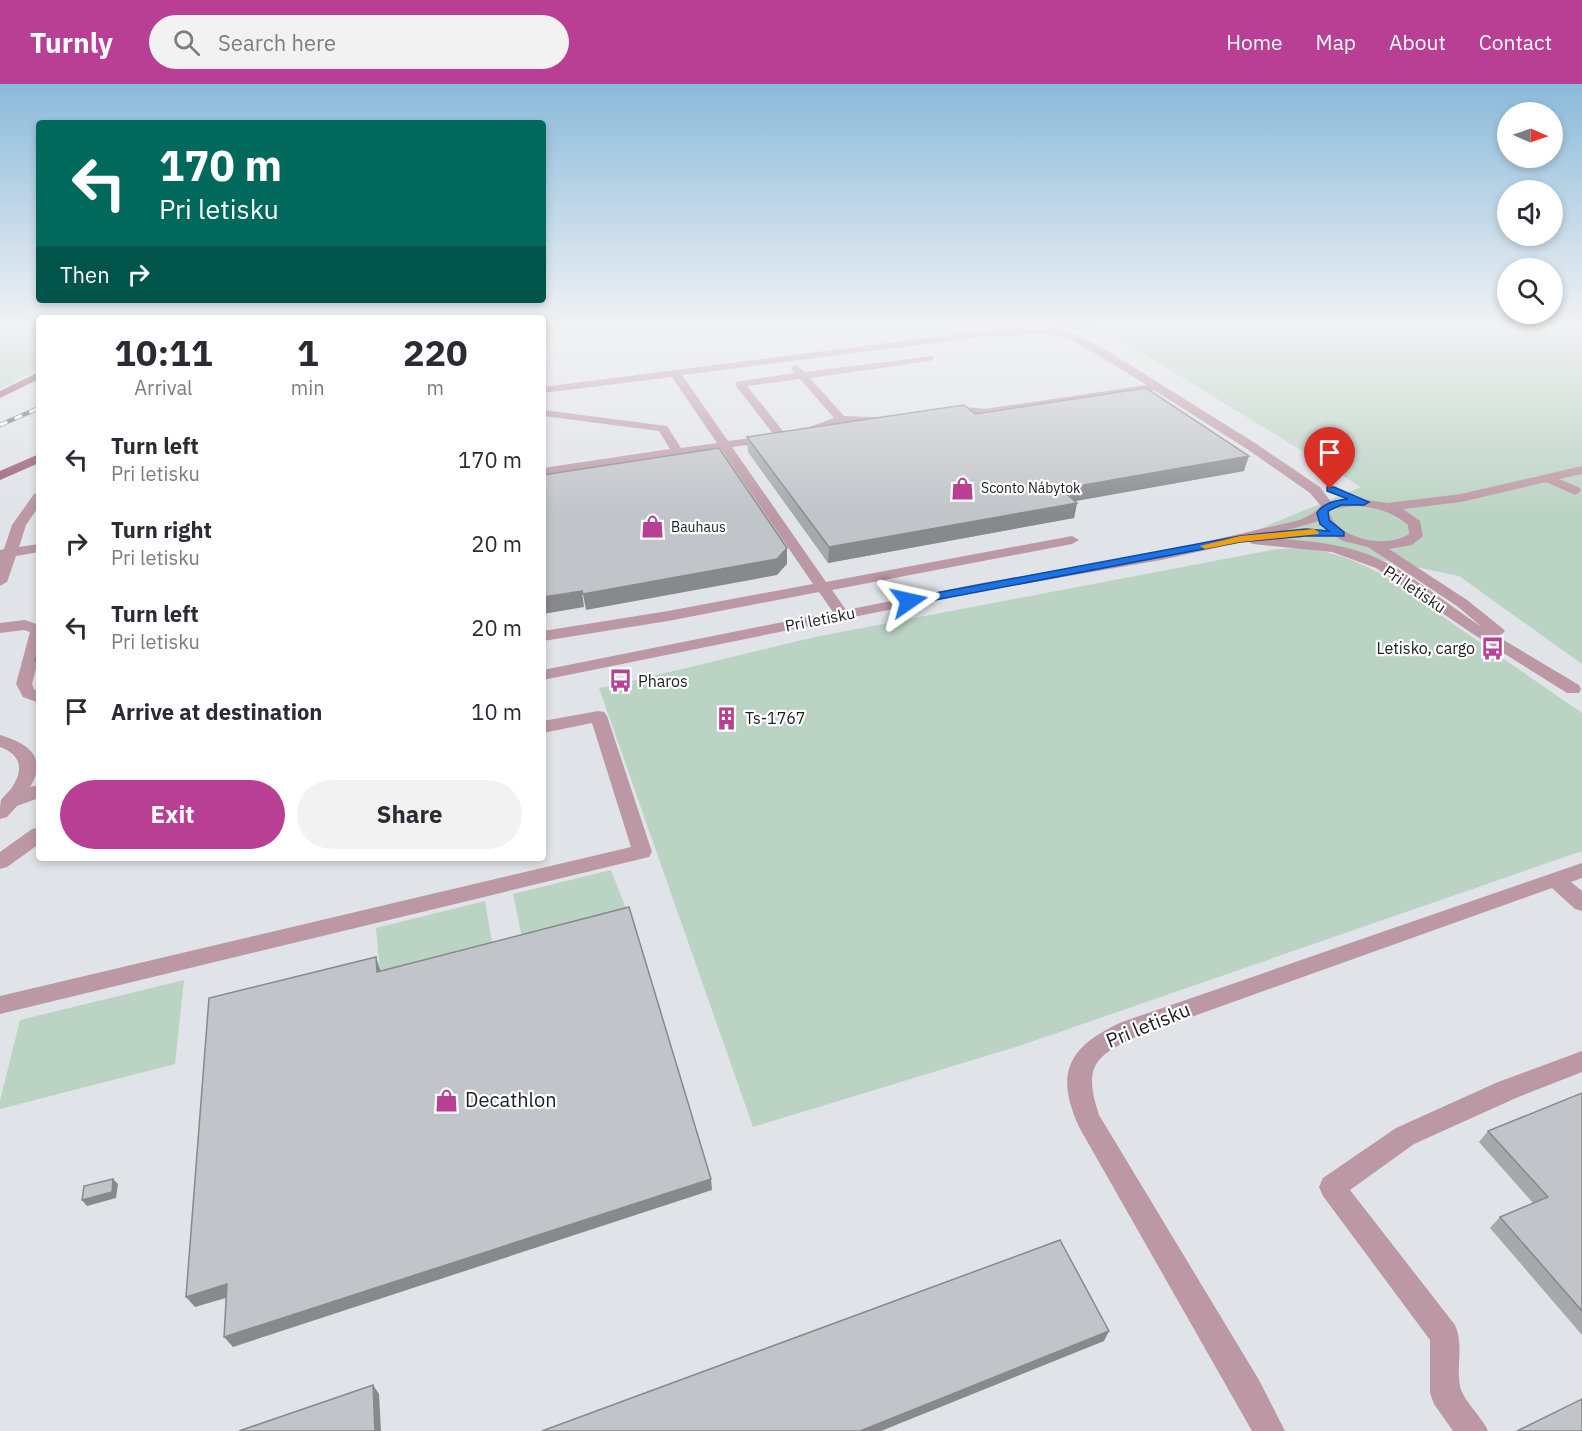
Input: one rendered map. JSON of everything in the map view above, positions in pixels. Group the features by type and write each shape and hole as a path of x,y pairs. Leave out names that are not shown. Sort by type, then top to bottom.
{"main road":[{"path":"0,395 14,388"},
{"path":"0,476 36,459"}],"street":[{"path":"685,388 842,615"},
{"path":"743,388 782,436"},
{"path":"814,388 841,419"},
{"path":"929,415 961,410 985,412 1152,388"},
{"name":"Pri letisku","path":"1159,388 1315,490 1325,510 1324,522 1340,534"},
{"path":"546,413 663,428 678,452"},
{"path":"546,472 813,431 841,419 899,419"},
{"name":"Pri letisku","path":"1251,446 1334,490 1364,502 1386,507 1404,515 1415,524"},
{"path":"1527,466 1575,491"},
{"path":"1409,542 1418,533 1415,524 1461,498 1582,470"},
{"name":"Pri letisku","path":"1386,507 1461,498"},
{"path":"0,582 5,553 19,525 36,501"},
{"name":"Pri letisku","path":"546,674 1240,539 1309,521 1325,510 1347,502 1364,502"},
{"name":"Pri letisku","path":"1240,539 1306,532 1340,534 1372,544 1397,545 1409,542 1411,550 1418,559 1462,603"},
{"name":"Pri letisku","path":"1240,539 1314,544 1346,550 1364,557 1381,565 1475,629 1578,692"},
{"path":"546,636 668,616 1072,540"},
{"name":"Pri letisku","path":"1372,544 1462,603 1578,692"},
{"path":"5,553 36,548"},
{"path":"0,628 25,625 36,629"},
{"path":"36,638 24,684 25,690 36,697"},
{"path":"0,1005 642,852 598,716 546,726"},
{"path":"0,741 21,751 34,762 26,780 6,807"},
{"path":"6,807 36,792"},
{"path":"0,862 36,836"},
{"name":"Pri letisku","path":"1269,1431 1248,1391 1088,1119 1079,1094 1079,1074 1087,1055 1098,1045 1130,1029 1582,870"},
{"path":"1555,879 1582,903"},
{"path":"1472,1431 1445,1393 1445,1335 1332,1187 1405,1136 1507,1090 1582,1061"}],"green space":[{"path":"1199,388 1582,388 1582,664 1459,576 1327,549 1240,537 1361,487"},
{"path":"1297,548 1340,556 1381,574 1582,713 1582,851 1022,1045 753,1127 599,688 633,685 632,681 815,637 1277,549"},
{"path":"611,870 630,919 524,947 513,894"},
{"path":"485,901 494,954 381,983 376,928"},
{"path":"184,980 175,1064 0,1109 20,1020"}],"building":[{"name":"Sconto Nábytok","path":"1146,388 1249,456 1061,489 1077,503 829,547 747,437 964,405 975,414"},
{"name":"Bauhaus","path":"719,448 787,548 777,559 583,594 582,591 546,597 546,475"},
{"path":"729,709 731,714 724,715 723,710"},
{"name":"Decathlon","path":"629,907 711,1179 224,1337 227,1284 186,1297 209,998 376,957 377,972"},
{"path":"1582,1093 1582,1311 1500,1217 1548,1197 1488,1131"},
{"path":"113,1179 112,1192 82,1200 84,1186"},
{"path":"1060,1240 1109,1331 860,1431 542,1431"},
{"path":"373,1385 375,1431 239,1431"},
{"path":"1582,1399 1582,1431 1517,1431"}],"railway":[{"path":"0,425 36,409"}],"slow traffic":[{"path":"1205,546 1240,539 1314,532"}],"place":[{"name":"Sconto Nábytok","path":"963,488"},
{"name":"Bauhaus","path":"653,527"},
{"name":"Letisko, cargo","path":"1493,648"},
{"name":"Pharos","path":"620,681"},
{"name":"Ts-1767","path":"727,718"},
{"name":"Decathlon","path":"447,1100"}],"route":[{"path":"909,601 1240,539 1306,532 1340,534 1324,522 1322,517 1324,509 1340,502 1364,502 1330,489"}]}
